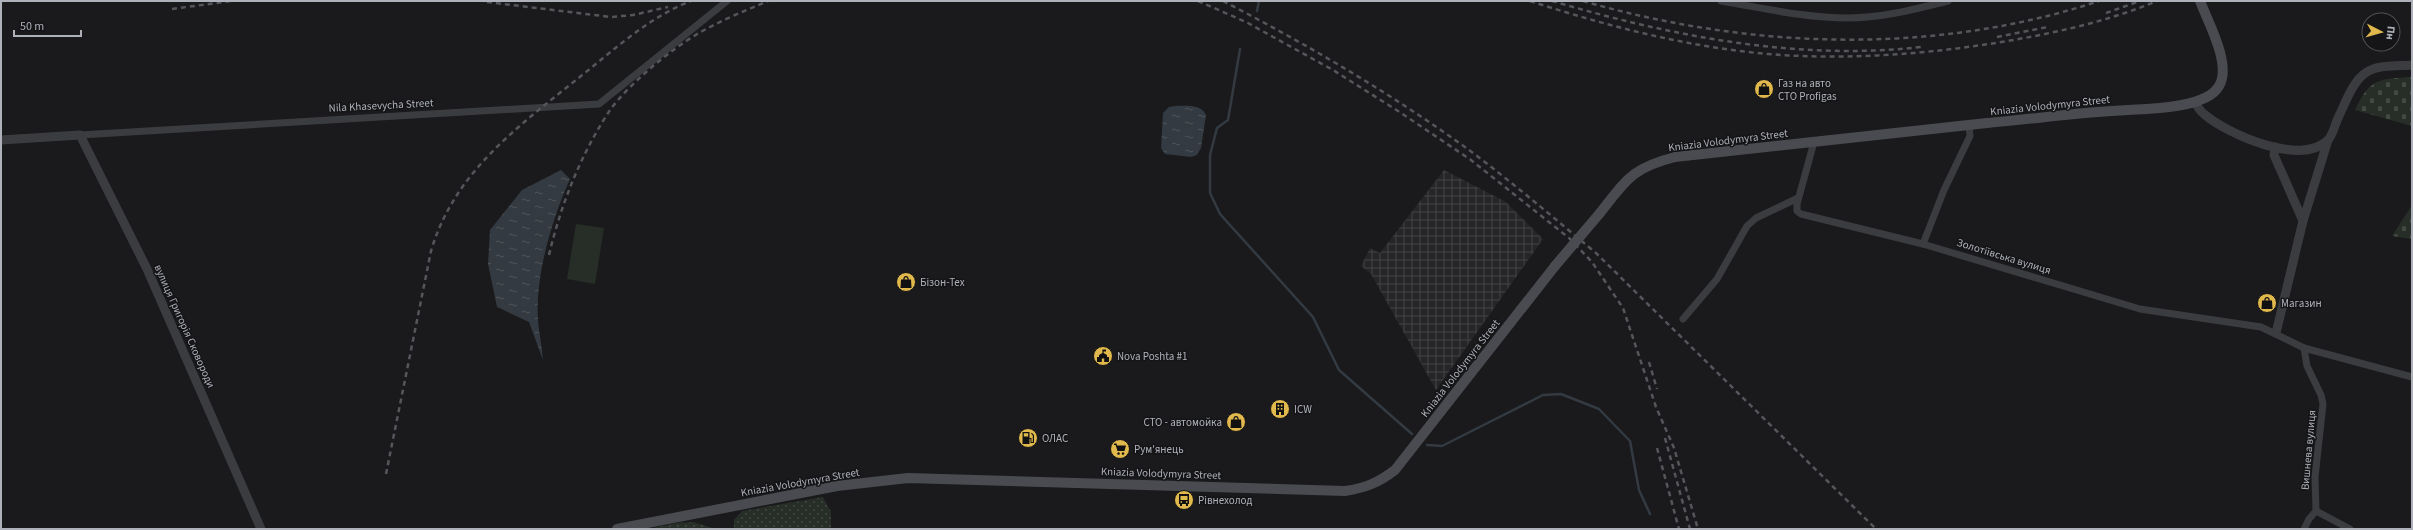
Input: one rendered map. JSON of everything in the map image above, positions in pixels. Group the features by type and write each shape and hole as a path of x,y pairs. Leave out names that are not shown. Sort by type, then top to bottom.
{"main road":[{"name":"Kniazia Volodymyra Street","path":"617,529 836,486 908,478 1345,491 1366,488 1380,482 1395,470 1555,266 1635,172 1654,162 1675,157 2048,116 2170,108 2195,102 2215,92 2220,87 2224,64 2200,1"}],"street":[{"name":"Nila Khasevycha Street","path":"1,140 599,104 727,1"},
{"path":"1721,1 1810,16 1849,18 1890,15 1948,1"},
{"path":"2276,333 2303,221 2328,140 2350,96 2359,79 2365,73 2373,69 2412,65"},
{"path":"2195,102 2202,113 2221,126 2275,147 2303,150 2328,140"},
{"path":"1923,244 1944,190 1968,141 1969,125"},
{"name":"вулиця Григорія Сковороди","path":"80,135 147,269 261,529"},
{"path":"1683,319 1717,279 1747,226 1756,218 1798,198 1814,142"},
{"path":"2275,147 2274,155 2303,221"},
{"name":"Золотіївська вулиця","path":"1798,198 1796,208 1801,214 1923,244 2140,309 2261,327 2304,348 2412,377"},
{"name":"Вишнева вулиця","path":"2304,348 2307,366 2322,399 2315,477 2316,511"},
{"path":"2304,529 2309,519 2316,511 2350,529"}],"shaded area":[{"path":"1444,170 1506,202 1543,239 1436,390 1371,274 1361,266 1370,248 1380,253"}],"green space":[{"path":"2412,77 2412,126 2355,110 2360,99 2371,86 2377,82 2391,78"},
{"path":"2412,205 2412,239 2392,236"},
{"path":"576,224 604,228 595,284 567,279"},
{"path":"823,497 831,512 831,529 734,529 734,520 742,511"},
{"path":"693,522 716,529 648,529 677,523"}],"water":[{"path":"1169,107 1197,107 1204,111 1206,115 1201,148 1197,155 1191,157 1165,154 1161,148 1163,113"},
{"path":"561,170 570,179 551,230 539,285 538,320 543,360 529,322 497,307 488,264 490,230 522,190"}],"waterway":[{"path":"1257,11 1259,1"},
{"path":"1240,49 1228,120 1217,128 1210,155 1210,193 1220,214 1313,317 1339,370 1412,434"},
{"path":"1427,445 1442,446 1543,395 1561,394 1599,409 1630,441 1639,490 1650,514"}],"railway":[{"path":"172,9 231,1"},
{"path":"386,474 431,251 441,225 463,186 489,155 534,114 633,34 661,16 691,1"},
{"path":"549,255 566,198 581,162 610,110 618,100 639,78 688,40 716,24 768,1"},
{"path":"1198,1 1246,22 1333,70 1398,111 1471,160 1569,238 1592,262 1623,308 1656,407 1674,448 1698,529"},
{"path":"1223,1 1318,53 1410,109 1469,150 1517,188 1596,253 1876,529"},
{"path":"1530,1 1588,19 1677,41 1738,51 1823,57 1907,54 1962,48 2010,40 2096,22 2157,1"},
{"path":"1552,1 1597,14 1688,35 1781,48 1827,51 1921,47"},
{"path":"1583,1 1646,17 1710,29 1775,37 1841,40 1907,38 1972,31 2036,19 2099,1"},
{"path":"2106,13 2140,1"},
{"path":"487,2 611,17 633,15 668,7"},
{"path":"1997,37 2048,27"},
{"path":"1649,362 1657,389"},
{"path":"1665,438 1690,529"},
{"path":"1657,448 1679,529"}],"place":[{"name":"Газ на авто СТО Profigas","path":"1764,89"},
{"name":"Бізон-Тех","path":"906,282"},
{"name":"Магазин","path":"2267,303"},
{"name":"Nova Poshta #1","path":"1103,356"},
{"name":"ICW","path":"1280,409"},
{"name":"СТО - автомойка","path":"1236,422"},
{"name":"ОЛАС","path":"1028,438"},
{"name":"Рум'янець","path":"1120,449"},
{"name":"Рівнехолод","path":"1184,500"}]}
